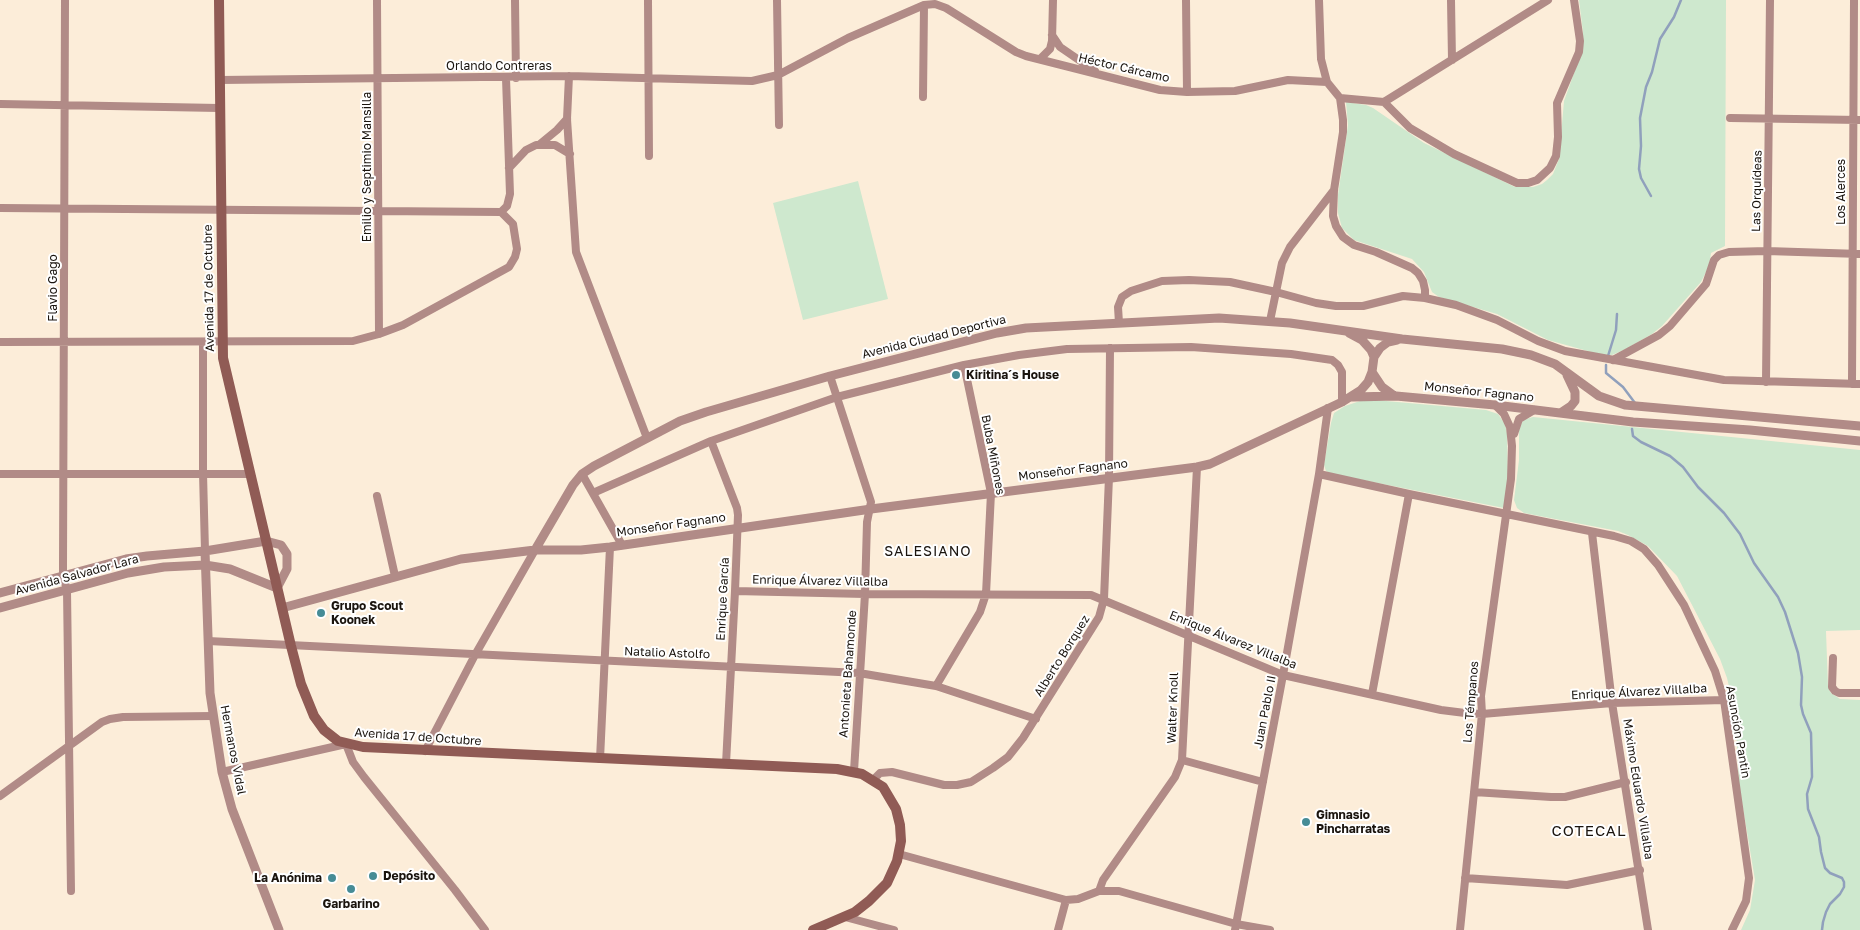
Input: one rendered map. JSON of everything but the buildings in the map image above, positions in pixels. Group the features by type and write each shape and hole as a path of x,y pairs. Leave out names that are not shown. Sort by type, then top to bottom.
{"main road":[{"name":"Avenida 17 de Octubre","path":"219,0 220,209 224,364 291,646 301,684 314,716 330,736 346,744 380,748 854,771 873,780 887,793 896,809 901,833 899,854 891,876 882,889 862,907 813,930"}],"street":[{"name":"Flavio Gago","path":"65,0 63,576 67,590 71,891"},
{"name":"Emilio y Septimio Mansilla","path":"377,0 379,334"},
{"path":"514,0 516,78"},
{"path":"648,0 649,156"},
{"path":"777,0 779,125"},
{"path":"1040,60 1050,49 1053,0"},
{"path":"1186,0 1187,92"},
{"path":"1319,0 1321,59 1327,82 1340,98 1343,132 1334,190 1333,216 1336,226 1343,237 1354,245 1376,252 1412,268 1423,281 1425,298"},
{"path":"1452,0 1452,60"},
{"path":"1340,98 1384,102 1548,0"},
{"path":"1384,102 1410,128 1426,140 1517,183 1528,183 1536,180 1550,168 1556,156 1558,137 1557,103 1579,52 1580,41 1574,0"},
{"name":"Las Orquídeas","path":"1766,382 1770,0"},
{"name":"Los Alerces","path":"1854,0 1856,384"},
{"path":"778,75 848,38 924,4 923,97"},
{"name":"Héctor Cárcamo","path":"924,4 935,4 946,8 1016,52 1040,60 1160,90 1187,92 1236,91 1288,80 1327,82"},
{"path":"1052,36 1060,47 1100,74"},
{"name":"Orlando Contreras","path":"220,80 569,76 752,81 778,75"},
{"path":"569,76 567,118 576,252 647,438"},
{"path":"501,212 507,206 509,200 506,78"},
{"path":"0,104 219,108"},
{"path":"509,168 526,150 538,145 557,130 567,118"},
{"path":"1730,118 1856,120"},
{"path":"538,145 555,145 570,154"},
{"path":"1270,320 1282,262 1290,247 1334,190"},
{"path":"0,208 501,212 513,224 517,249 509,267 403,326 353,341 0,342"},
{"path":"1613,360 1659,336 1670,326 1706,284 1712,271 1714,260 1719,255 1729,252 1768,251 1856,254"},
{"path":"1118,323 1118,307 1122,297 1131,291 1162,281 1230,282 1316,303 1349,307 1363,306 1403,296 1425,298 1456,305 1497,320 1538,341 1565,351 1724,380 1856,384"},
{"name":"Avenida Ciudad Deportiva","path":"535,550 573,485 582,474 680,421 830,376 1016,330 1219,318 1270,320 1402,339"},
{"path":"1345,330 1362,340 1374,357"},
{"path":"593,493 711,441 837,397 964,365 1067,349 1191,347 1269,352 1332,360 1342,372 1345,400 1361,390 1368,382 1372,372 1374,357 1380,348 1388,342 1402,339 1478,346 1544,358 1565,371 1591,392 1611,402 1625,405 1860,426"},
{"path":"203,342 205,551"},
{"name":"Alberto Borquez","path":"873,780 880,773 888,772 950,786 971,782 986,774 1008,757 1019,744 1099,617 1104,599 1109,477 1110,348"},
{"name":"Buba Miñones","path":"936,686 980,612 986,594 990,493 964,365"},
{"path":"1562,412 1575,401 1573,384 1565,371"},
{"path":"1372,372 1382,387 1396,396"},
{"name":"Antonieta Bahamonde","path":"830,376 870,496 871,510 868,522 854,771"},
{"name":"Monseñor Fagnano","path":"282,608 461,559 535,550 581,550 610,547 990,493 1196,467 1210,464 1345,400 1370,396 1396,396 1495,405 1633,422 1860,440"},
{"name":"Los Témpanos","path":"1495,405 1508,421 1512,446"},
{"name":"Juan Pablo II","path":"1236,927 1284,675 1328,408"},
{"name":"Los Témpanos","path":"1460,930 1482,714 1481,696 1507,515 1512,446 1516,424 1519,419 1534,410"},
{"name":"Enrique García","path":"711,441 737,508 738,528 726,764"},
{"name":"Walter Knoll","path":"1099,891 1103,880 1175,777 1182,760 1196,467"},
{"path":"0,474 250,474"},
{"path":"582,474 622,544"},
{"name":"Asunción Pantin","path":"1318,474 1592,533 1614,536 1631,541 1644,549 1658,565 1684,605 1715,671 1724,700 1749,878 1746,900 1732,930"},
{"path":"1372,694 1409,494"},
{"path":"377,496 395,576"},
{"name":"Máximo Eduardo Villalba","path":"1592,533 1612,703 1648,930"},
{"path":"266,541 281,544 287,554 287,569 277,588"},
{"name":"Avenida Salvador Lara","path":"0,593 126,559 205,551 266,541"},
{"path":"600,758 610,547"},
{"path":"425,751 475,656 535,550"},
{"name":"Hermanos Vidal","path":"205,551 210,693 222,772 232,809 280,930"},
{"name":"Avenida Salvador Lara","path":"0,608 128,573 164,567 206,565 230,569 277,588"},
{"name":"Enrique Álvarez Villalba","path":"735,591 865,594 1091,595 1284,675 1441,710 1482,714 1612,703 1724,700"},
{"name":"Natalio Astolfo","path":"208,641 475,656 859,673 936,686 1036,719"},
{"path":"1832,658 1832,687 1839,693 1860,693"},
{"path":"0,796 102,722 123,717 213,716"},
{"path":"222,772 346,744 353,762 364,777 485,930"},
{"path":"1182,760 1263,782"},
{"path":"1474,792 1551,798 1565,797 1626,782"},
{"path":"899,854 1066,900 1078,899 1099,891 1119,891 1236,927 1270,930"},
{"path":"1465,878 1567,884 1640,870"},
{"path":"1058,930 1066,900"},
{"path":"845,916 894,930"}],"green space":[{"path":"1579,0 1726,0 1725,246 1711,253 1709,266 1701,282 1662,326 1652,334 1612,355 1602,355 1548,340 1497,314 1439,297 1432,292 1424,272 1412,259 1354,240 1342,228 1338,213 1338,195 1348,125 1346,102 1373,108 1424,143 1515,187 1533,187 1547,180 1553,174 1559,159 1564,101 1582,51 1583,32"},
{"path":"858,181 888,299 803,320 773,203"},
{"path":"1363,400 1486,410 1498,414 1505,424 1507,433 1508,474 1504,508 1332,474 1326,471 1324,465 1334,413 1345,406"},
{"path":"1533,417 1860,450 1860,630 1826,631 1828,687 1831,693 1840,699 1860,700 1860,930 1741,930 1750,910 1755,880 1739,784 1735,711 1720,659 1677,576 1648,546 1618,531 1524,513 1517,508 1514,500 1519,460 1520,423"}],"waterway":[{"path":"1651,196 1641,178 1639,169 1641,146 1640,118 1646,87 1652,72 1660,39 1674,17 1681,0"},
{"path":"1608,356 1616,330 1617,314"},
{"path":"1606,365 1606,373 1623,387 1635,403"},
{"path":"1632,429 1633,436 1641,442 1670,456 1683,467 1698,487 1724,513 1740,534 1754,563 1778,597 1785,612 1798,653 1802,677 1801,705 1811,733 1812,777 1807,794 1808,809 1819,837 1825,868 1830,873 1842,878 1844,882 1844,887 1840,894 1830,904 1826,912 1822,930"}],"place":[{"name":"Kiritina´s House","path":"956,375"},
{"name":"Grupo Scout Koonek","path":"321,613"},
{"name":"Gimnasio Pincharratas","path":"1306,822"},
{"name":"Depósito","path":"373,876"},
{"name":"La Anónima","path":"332,878"},
{"name":"Garbarino","path":"351,889"}],"district":[{"name":"SALESIANO","path":"928,552"},
{"name":"COTECAL","path":"1589,831"}]}
